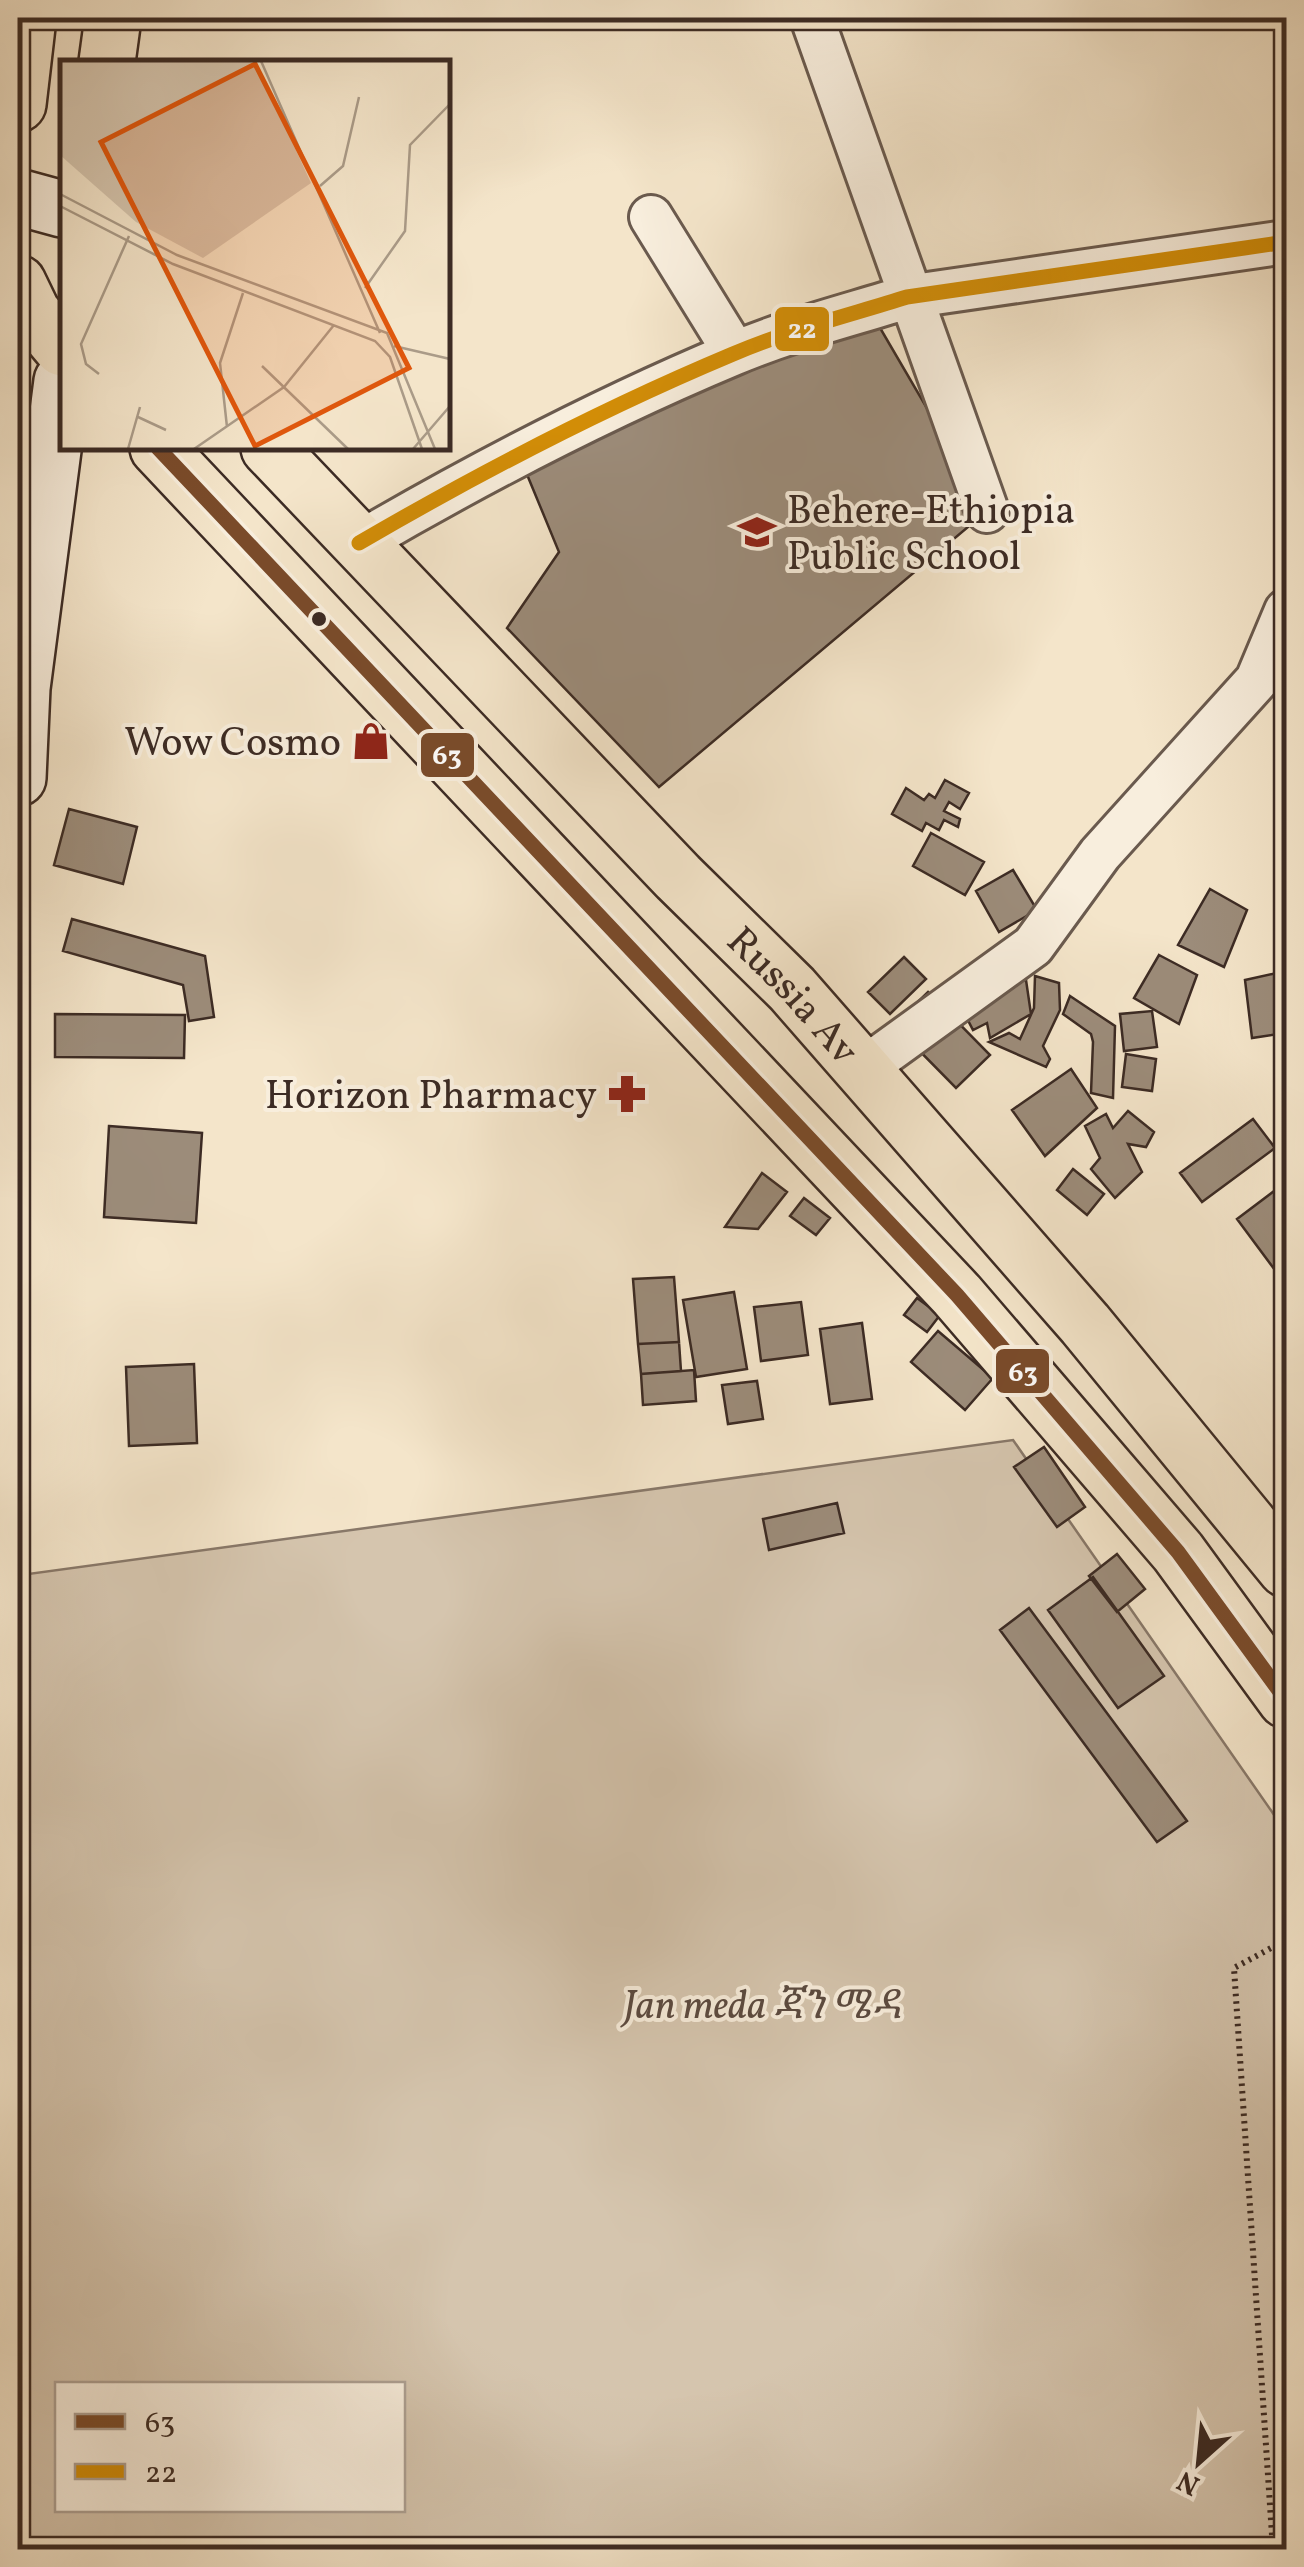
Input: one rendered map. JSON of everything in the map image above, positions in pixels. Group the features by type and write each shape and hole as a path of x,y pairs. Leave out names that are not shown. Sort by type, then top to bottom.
{"main road":[{"path":"18,104 28,18"},
{"path":"107,60 113,18"},
{"path":"18,197 60,208"},
{"path":"18,284 32,312 60,346"},
{"path":"18,778 20,688 60,396"},
{"name":"Russia Av","path":"160,450 957,1295 1178,1552 1286,1700"},
{"name":"Russia Av","path":"271,450 678,878 792,989 1073,1310 1286,1570"},
{"path":"728,1049 792,989"}],"street":[{"path":"812,18 986,512"},
{"path":"651,216 735,353"},
{"path":"358,543 472,477 735,353 908,297 1286,242"},
{"path":"863,1069 1034,946 1100,854 1258,680 1286,611"}],"path":[{"path":"1274,2550 1234,1968 1286,1940"}],"green space":[{"name":"Jan meda ጃን ሜዳ","path":"1013,1440 1286,1832 1286,2549 18,2550 18,1863 28,1574"}],"building":[{"name":"Behere-Ethiopia Public School","path":"869,309 987,511 659,787 507,628 559,552 526,472"},
{"path":"945,780 969,793 960,809 949,802 944,811 960,819 958,827 944,820 939,830 926,823 922,831 892,814 906,788 924,800 929,794 935,798"},
{"path":"69,809 137,827 123,884 54,865"},
{"path":"931,833 984,862 965,895 913,866"},
{"path":"1013,870 1037,910 999,932 976,891"},
{"path":"1210,889 1247,910 1224,967 1178,945"},
{"path":"72,919 205,956 214,1017 189,1021 183,985 63,951"},
{"path":"1159,955 1197,975 1179,1024 1134,998"},
{"path":"904,957 926,979 890,1014 868,992"},
{"path":"1286,971 1286,1033 1252,1038 1245,980"},
{"path":"1035,976 1059,983 1060,1010 1043,1046 1050,1059 1046,1067 989,1042 1009,1033 1020,1039 1034,1008"},
{"path":"1026,980 1031,1014 990,1038 987,1023 973,1030 958,1001 1004,981"},
{"path":"928,992 990,1055 956,1088 894,1025"},
{"path":"1070,996 1115,1026 1113,1098 1091,1093 1093,1042 1091,1034 1063,1014"},
{"path":"1152,1011 1157,1047 1124,1051 1120,1014"},
{"path":"55,1014 185,1015 184,1058 55,1057"},
{"path":"1126,1054 1156,1059 1152,1091 1122,1087"},
{"path":"1071,1069 1097,1108 1045,1156 1012,1110"},
{"path":"1128,1111 1154,1132 1146,1147 1128,1144 1142,1172 1115,1198 1091,1169 1100,1158 1085,1126 1106,1114 1113,1128"},
{"path":"1253,1119 1275,1148 1202,1202 1180,1173"},
{"path":"109,1126 202,1133 196,1223 104,1217"},
{"path":"1073,1169 1104,1194 1087,1215 1057,1190"},
{"path":"762,1173 787,1192 758,1229 725,1227"},
{"path":"1286,1182 1286,1285 1237,1219"},
{"path":"804,1198 830,1218 816,1235 790,1216"},
{"path":"674,1277 679,1342 638,1344 633,1279"},
{"path":"734,1292 747,1369 696,1377 683,1300"},
{"path":"917,1298 940,1315 927,1332 904,1315"},
{"path":"801,1302 808,1355 761,1361 754,1307"},
{"path":"862,1323 872,1399 830,1404 820,1329"},
{"path":"938,1331 993,1378 965,1410 911,1362"},
{"path":"679,1342 681,1371 641,1374 638,1344"},
{"path":"194,1364 197,1443 129,1446 126,1367"},
{"path":"694,1370 696,1401 643,1405 641,1374"},
{"path":"757,1381 763,1419 728,1424 722,1385"},
{"path":"1044,1447 1085,1507 1057,1527 1014,1467"},
{"path":"837,1503 844,1533 769,1550 763,1519"},
{"path":"1117,1554 1145,1589 1117,1612 1089,1576"},
{"path":"1093,1577 1164,1676 1118,1708 1048,1610"},
{"path":"1029,1608 1187,1821 1157,1842 1000,1630"}],"transit line":[{"name":"22","path":"359,543 590,419 733,354 798,330 907,297 1286,242"},
{"name":"63","path":"160,450 957,1295 1178,1552 1286,1700"}],"place":[{"name":"Behere-Ethiopia Public School","path":"757,532"},
{"name":"Wow Cosmo","path":"371,741"},
{"name":"Horizon Pharmacy","path":"627,1094"}]}
